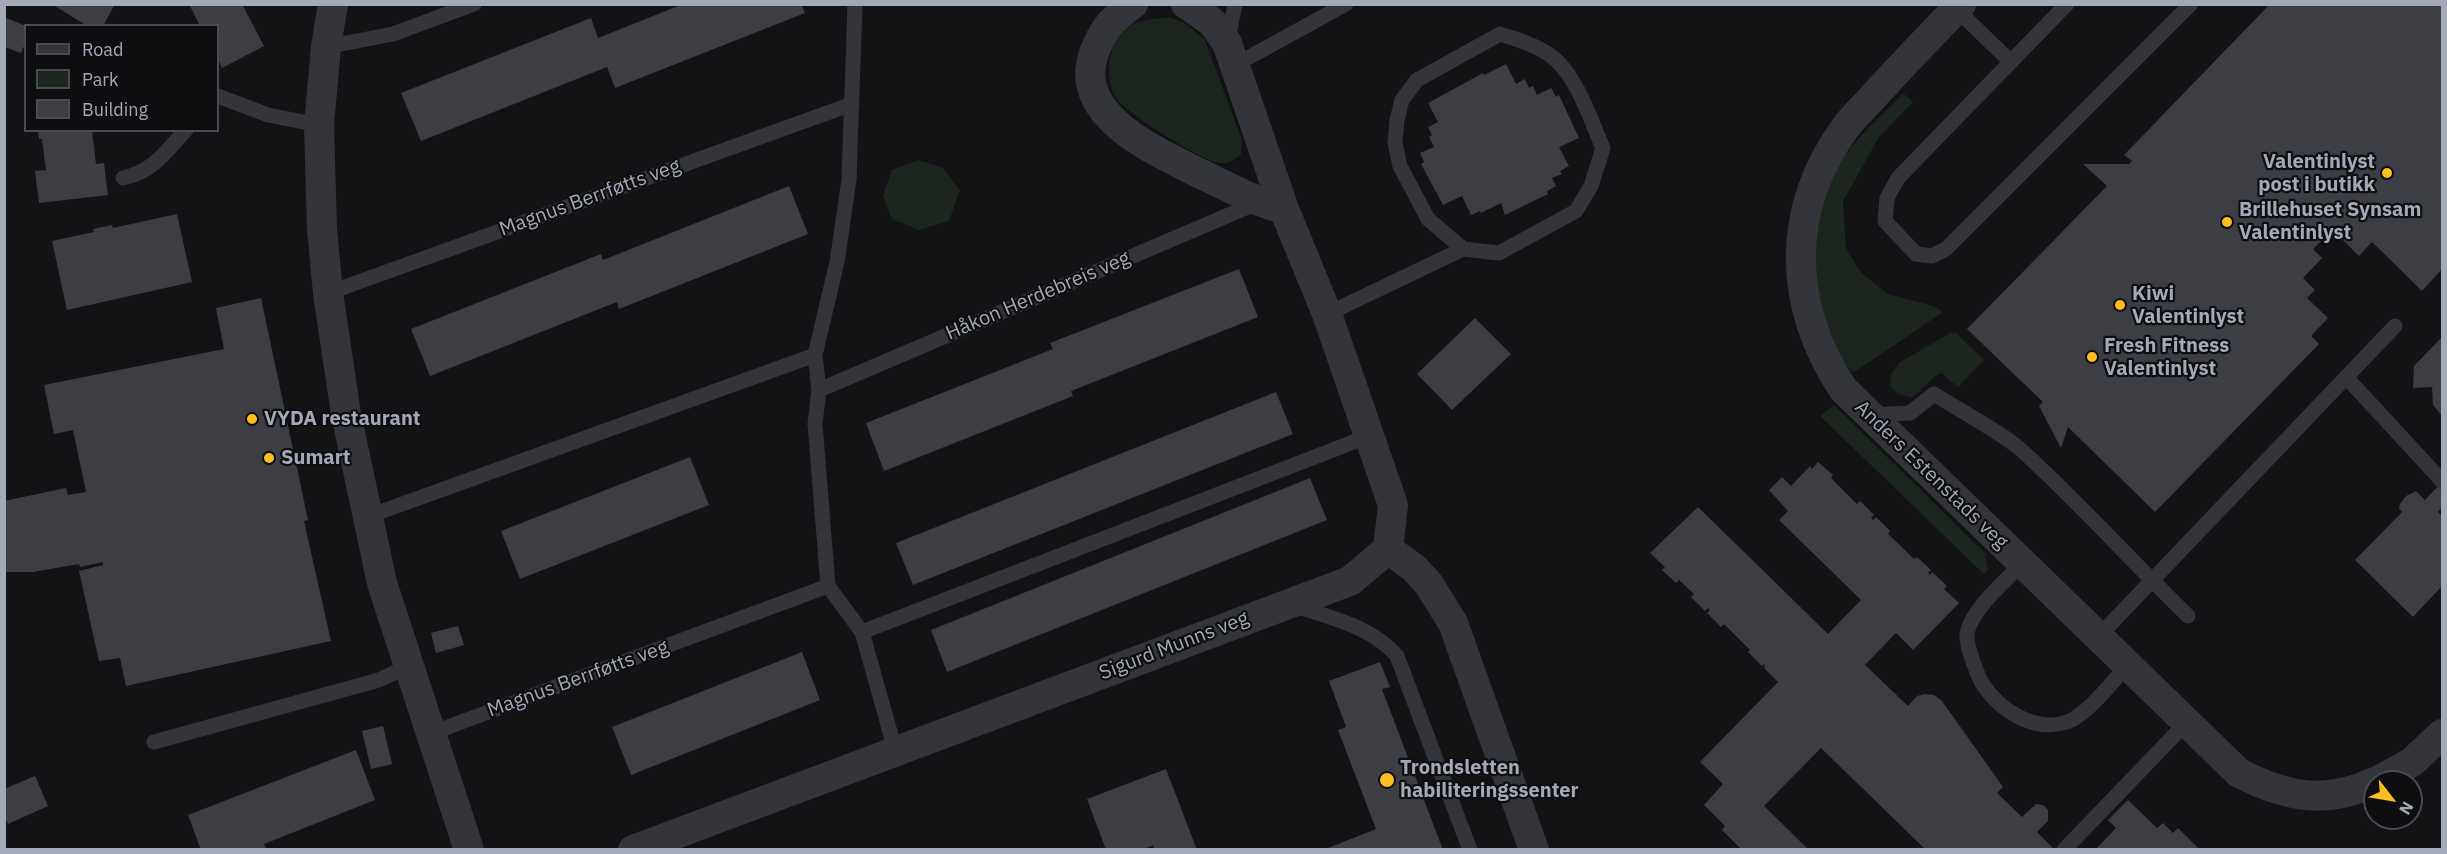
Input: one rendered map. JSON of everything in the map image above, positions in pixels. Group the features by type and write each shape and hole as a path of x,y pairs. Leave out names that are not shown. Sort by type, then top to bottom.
{"street":[{"path":"333,4 326,47 319,125 322,229 328,293 346,414 382,583 429,734 469,849"},
{"path":"1133,4 1114,17 1100,37 1092,60 1090,83 1097,101 1125,132 1152,150 1271,206"},
{"path":"1186,4 1212,22 1231,54 1271,206 1327,314 1393,505 1388,549 1428,583 1454,623 1534,849"},
{"name":"Anders Estenstads veg","path":"1959,7 1846,128 1826,159 1812,192 1803,223 1799,256 1801,287 1817,343 1828,367 1843,389 2097,638 2239,773 2264,786 2291,794 2319,797 2346,794 2363,787"},
{"name":"Sigurd Munns veg","path":"633,849 896,753 1350,581 1388,549"},
{"name":"Anders Estenstads veg","path":"2397,770 2412,762 2442,734"}],"lane":[{"path":"326,47 393,34 474,4"},
{"path":"855,4 849,180 837,262 815,355 819,390 815,424 828,586 862,632 896,753"},
{"path":"1235,4 1231,54 1346,4"},
{"path":"2067,4 1898,178 1887,198 1885,221 1916,254 1932,256 1946,249 2191,4"},
{"path":"1959,7 2011,62"},
{"path":"1327,314 1463,249 1499,253 1576,211 1591,186 1603,148 1572,79 1554,58 1528,44 1500,34 1417,80 1402,100 1397,120 1395,143 1400,166 1428,219 1463,249"},
{"path":"219,97 268,115 319,125"},
{"name":"Magnus Berrføtts veg","path":"328,293 852,104"},
{"path":"123,178 149,169 184,132"},
{"name":"Håkon Herdebreis veg","path":"819,390 1271,206"},
{"path":"2097,638 2395,326"},
{"path":"369,516 815,355"},
{"path":"2346,377 2442,481"},
{"path":"1870,415 1910,413 1934,394 2017,447 2102,528 2188,616"},
{"path":"862,632 1369,436"},
{"path":"2022,564 1978,609 1967,635 1971,655 1981,682 1995,699 2016,716 2041,725 2068,722 2084,711 2127,666"},
{"name":"Magnus Berrføtts veg","path":"429,734 828,586"},
{"path":"1288,603 1374,635 1387,644 1397,656 1470,849"},
{"path":"154,742 379,680 408,666"},
{"path":"2064,849 2186,723"}],"green space":[{"path":"1169,17 1185,23 1205,40 1242,140 1241,154 1229,162 1212,161 1152,127 1119,102 1110,84 1109,63 1122,34 1138,22"},
{"path":"1903,93 1913,102 1879,137 1843,201 1846,248 1861,273 1888,294 1933,306 1943,312 1853,373 1837,351 1821,309 1815,264 1818,220 1824,198 1838,165 1864,133"},
{"path":"918,160 943,168 960,190 949,221 919,230 892,219 883,196 892,170"},
{"path":"1950,333 1956,333 1984,360 1958,387 1941,373 1912,398 1899,394 1891,387 1890,376 1899,363"},
{"path":"1834,405 1985,553 1988,570 1984,574 1820,416"}],"building":[{"path":"52,4 115,4 104,24 84,24"},
{"path":"189,4 242,4 264,46 222,68 219,61 219,24 199,24"},
{"path":"683,4 801,4 805,13 615,88 607,67 421,141 401,93 591,18 598,38"},
{"path":"2270,4 2442,4 2442,269 2422,291 2372,242 2359,256 2333,230 2313,249 2322,258 2303,278 2315,290 2307,298 2328,318 2311,336 2319,344 2155,512 2068,427 2061,448 2039,406 2043,402 1967,329 2107,186 2083,164 2129,164 2132,161 2124,155"},
{"path":"4,17 24,25 24,46 21,53 4,47"},
{"path":"1506,64 1516,84 1525,79 1529,88 1533,86 1537,95 1551,88 1556,97 1559,95 1579,138 1559,147 1569,166 1560,171 1562,174 1552,178 1556,186 1547,191 1548,194 1505,215 1501,203 1481,213 1480,211 1471,215 1462,196 1443,205 1421,164 1424,162 1420,153 1434,147 1429,137 1432,135 1428,127 1438,122 1428,103 1483,73 1484,75"},
{"path":"38,132 92,132 96,164 104,163 108,195 39,203 35,171 46,170 42,139 39,139"},
{"path":"789,186 808,234 619,309 617,302 430,376 411,329 601,254 603,260"},
{"path":"177,214 192,282 67,310 52,241 94,232 93,229 112,225 113,228"},
{"path":"1239,269 1258,317 1071,391 1073,396 884,471 866,423 1053,349 1050,343"},
{"path":"261,298 308,520 304,521 331,641 126,686 120,658 99,661 79,571 103,565 103,562 33,572 4,572 4,501 66,488 68,495 86,492 73,430 54,434 44,385 224,349 216,308"},
{"path":"1475,318 1511,354 1452,410 1417,374"},
{"path":"2442,337 2442,416 2433,405 2432,387 2413,388 2414,366"},
{"path":"1276,392 1293,434 913,585 896,543"},
{"path":"690,457 709,505 520,579 501,531"},
{"path":"1818,462 1833,475 1831,478 1857,504 1860,501 1874,515 1871,518 1873,520 1876,517 1890,531 1888,534 1914,559 1917,557 1931,570 1928,573 1930,575 1932,572 1947,586 1944,589 1959,603 1913,650 1896,633 1865,665 1908,706 1917,696 1925,694 1934,695 1942,701 2003,787 1997,793 2022,817 2036,804 2043,805 2048,810 2048,821 2037,832 2055,850 1926,850 1821,748 1764,806 1809,850 1742,850 1722,830 1725,826 1704,805 1723,784 1700,762 1778,682 1764,668 1765,663 1762,666 1748,652 1750,650 1724,624 1721,627 1707,613 1710,610 1708,608 1705,611 1691,597 1694,594 1679,580 1676,583 1662,570 1665,567 1650,553 1698,507 1828,634 1861,600 1779,520 1788,511 1769,490 1782,477 1791,486 1810,466 1812,469"},
{"path":"1310,478 1327,520 947,672 931,630"},
{"path":"2442,482 2442,507 2438,512 2442,516 2442,586 2413,617 2355,560 2402,512 2399,508 2400,504 2406,496 2416,491 2425,500"},
{"path":"458,626 464,645 436,653 431,633"},
{"path":"802,652 820,700 631,775 612,727"},
{"name":"Trondsletten habiliteringssenter","path":"1380,662 1390,687 1382,689 1443,850 1323,850 1376,829 1338,730 1346,727 1329,681"},
{"path":"383,726 392,764 371,769 362,731"},
{"path":"356,750 375,800 264,844 267,850 201,850 188,815"},
{"path":"1166,769 1197,850 1154,850 1153,845 1142,850 1106,850 1087,799"},
{"path":"35,776 48,806 8,824 4,816 4,789"},
{"path":"2128,800 2157,828 2163,823 2173,833 2178,828 2200,850 2095,850 2116,828 2108,820"}],"place":[{"name":"Valentinlyst post i butikk","path":"2387,173"},
{"name":"Brillehuset Synsam Valentinlyst","path":"2227,222"},
{"name":"Kiwi Valentinlyst","path":"2120,305"},
{"name":"Fresh Fitness Valentinlyst","path":"2092,357"},
{"name":"VYDA restaurant","path":"252,419"},
{"name":"Sumart","path":"269,458"},
{"name":"Trondsletten habiliteringssenter","path":"1387,780"}]}
